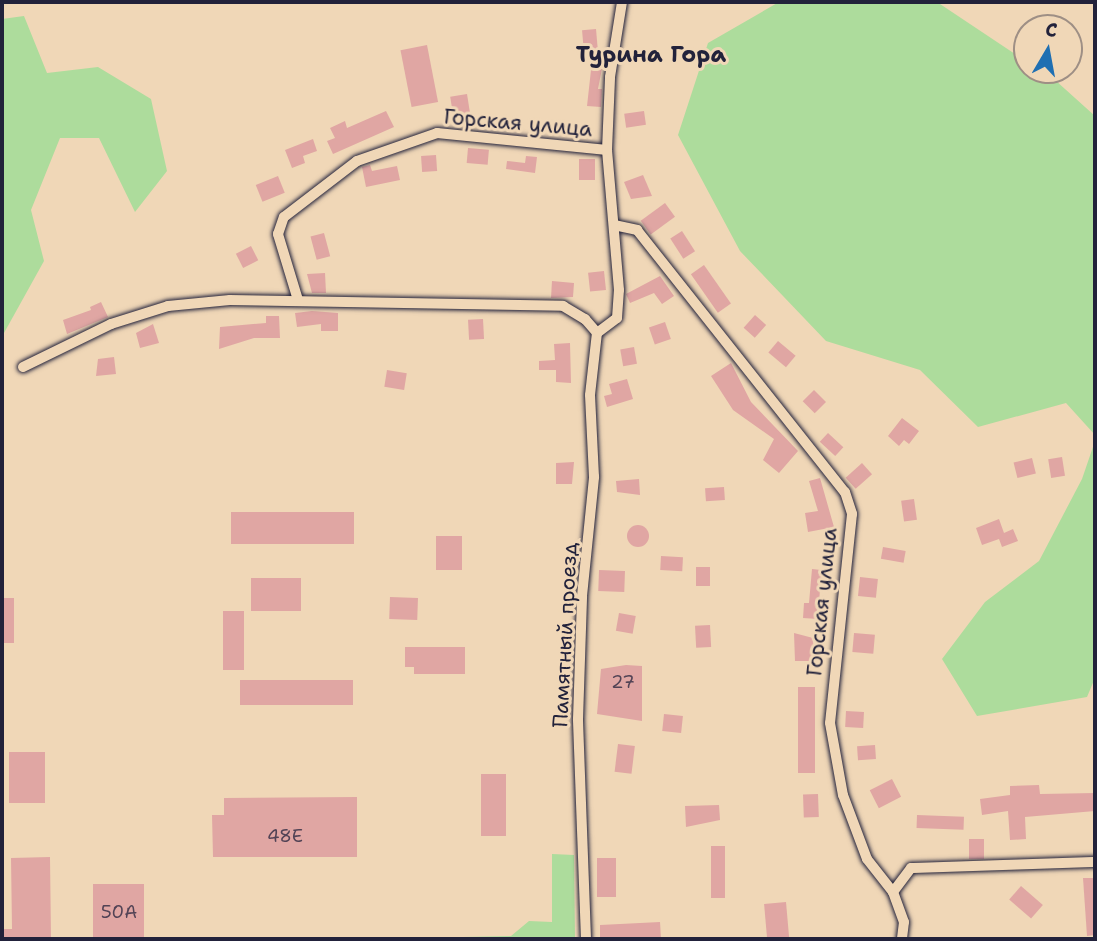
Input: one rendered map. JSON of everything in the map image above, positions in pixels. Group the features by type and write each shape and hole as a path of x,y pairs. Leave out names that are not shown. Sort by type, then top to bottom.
{"street":[{"name":"Горская улица","path":"597,333 617,318 614,225 607,149 610,77 622,2"},
{"name":"Горская улица","path":"298,300 278,234 284,217 357,161 436,134 607,149"},
{"name":"Горская улица","path":"614,225 637,230 758,388 845,492 852,514 830,723 843,795 858,839 877,877 893,892 904,922 902,939"},
{"path":"23,367 111,324 168,306 298,300 563,306 585,318 597,333"},
{"name":"Памятный проезд","path":"586,939 578,719 582,596 594,477 590,395 597,333"},
{"path":"893,892 911,868 1095,862"}],"green space":[{"path":"779,2 937,2 1013,53 1013,84 1059,84 1095,116 1095,435 1066,403 978,427 920,370 826,341 740,251 678,135 708,43"},
{"path":"24,16 47,73 98,67 151,99 167,171 135,212 99,138 60,138 31,210 44,261 4,333 2,19"},
{"path":"1095,441 1095,678 1087,697 977,716 942,659 985,602 1039,561 1082,479"},
{"path":"552,854 574,855 575,939 367,939 511,936 529,921 552,922"}],"building":[{"path":"596,29 598,51 584,52 582,30"},
{"path":"427,45 438,102 412,107 400,50"},
{"path":"592,61 603,63 598,89 602,89 601,107 587,106"},
{"path":"467,94 470,114 453,116 450,97"},
{"path":"386,111 394,127 333,154 327,141 335,138 330,128 345,121 347,128"},
{"path":"644,111 646,125 626,128 624,114"},
{"path":"313,139 317,151 303,156 305,163 292,168 285,150"},
{"path":"468,148 489,150 488,165 467,163"},
{"path":"436,155 437,171 422,172 421,156"},
{"path":"526,156 537,157 535,173 506,169 507,161 525,163"},
{"path":"579,159 595,159 595,180 579,180"},
{"path":"370,165 372,171 397,166 400,180 366,187 362,167"},
{"path":"643,175 652,196 631,199 624,182"},
{"path":"278,176 285,193 262,202 256,185"},
{"path":"665,203 675,217 651,234 641,221"},
{"path":"682,231 695,251 683,259 670,239"},
{"path":"324,233 330,256 317,260 310,237"},
{"path":"251,246 258,260 243,268 236,254"},
{"path":"704,265 731,304 718,313 691,274"},
{"path":"604,271 606,290 590,292 588,273"},
{"path":"325,273 326,293 312,293 307,274"},
{"path":"660,276 674,296 662,304 654,293 630,303 626,294"},
{"path":"552,281 574,283 573,297 551,298"},
{"path":"101,302 108,317 67,334 63,320 91,310 90,307"},
{"path":"295,313 338,313 338,331 321,331 321,324 297,327"},
{"path":"755,315 766,325 755,338 744,328"},
{"path":"266,316 279,316 280,338 254,338 219,349 220,327 266,323"},
{"path":"483,319 484,339 469,340 468,320"},
{"path":"665,322 671,339 655,345 649,328"},
{"path":"153,324 159,343 140,348 136,333"},
{"path":"778,341 796,356 786,367 768,352"},
{"path":"570,343 571,383 556,382 556,370 539,370 539,361 555,360 554,344"},
{"path":"634,347 637,364 623,366 620,349"},
{"path":"114,357 116,374 96,376 98,359"},
{"path":"731,363 751,402 798,451 779,473 763,460 774,439 733,410 711,376"},
{"path":"387,370 407,373 404,390 384,387"},
{"path":"627,379 633,399 607,407 604,396 612,394 609,384"},
{"path":"814,390 826,402 815,413 803,401"},
{"path":"902,418 919,431 909,444 904,440 899,446 888,436"},
{"path":"828,433 843,447 835,456 820,442"},
{"path":"1062,457 1065,476 1051,478 1048,459"},
{"path":"1032,458 1036,474 1017,478 1014,463"},
{"path":"574,462 572,484 556,484 556,463"},
{"path":"862,463 872,474 856,489 846,478"},
{"path":"820,478 834,527 808,532 805,513 818,511 809,481"},
{"path":"639,479 640,495 617,492 616,481"},
{"path":"724,487 725,500 706,501 705,488"},
{"path":"914,499 917,520 904,522 901,501"},
{"path":"231,512 354,512 354,544 231,544"},
{"path":"999,519 1004,533 1013,529 1018,541 1002,547 999,539 982,545 976,528"},
{"path":"638,525 648,532 649,536 642,546 638,547 628,540 627,536 634,526"},
{"path":"436,536 462,536 462,570 436,570"},
{"path":"883,547 906,551 904,563 881,559"},
{"path":"661,556 683,557 682,571 660,570"},
{"path":"696,567 710,567 710,586 696,586"},
{"path":"812,569 830,571 829,590 820,589 818,619 803,618 804,603 809,603"},
{"path":"599,570 625,571 624,592 598,591"},
{"path":"860,577 878,579 876,598 858,596"},
{"path":"251,578 301,578 301,611 251,611"},
{"path":"390,597 418,598 417,620 389,619"},
{"path":"2,598 14,598 14,643 2,643"},
{"path":"223,611 244,611 244,670 223,670"},
{"path":"619,613 636,616 633,634 616,631"},
{"path":"710,625 711,647 696,648 695,626"},
{"path":"794,633 813,638 814,661 795,661"},
{"path":"854,633 875,635 873,654 852,652"},
{"path":"405,647 465,647 465,674 414,674 414,667 405,667"},
{"path":"626,665 642,666 642,721 597,714 601,669"},
{"path":"240,680 353,680 353,705 240,705"},
{"path":"798,687 815,687 815,773 798,773"},
{"path":"846,711 864,712 863,728 845,727"},
{"path":"664,714 683,716 681,733 662,731"},
{"path":"618,744 635,746 631,774 615,772"},
{"path":"875,745 876,759 858,760 857,746"},
{"path":"9,752 45,752 45,803 9,803"},
{"path":"481,774 506,774 506,836 481,836"},
{"path":"892,779 901,797 879,808 870,790"},
{"path":"1039,785 1040,794 1095,793 1095,811 1025,817 1026,839 1010,840 1008,811 982,815 980,799 1010,795 1010,786"},
{"path":"818,794 819,817 804,818 803,795"},
{"path":"357,797 357,857 213,857 212,815 224,815 224,798"},
{"path":"719,805 720,820 686,827 685,806"},
{"path":"917,815 964,817 964,830 917,828"},
{"path":"969,839 984,839 984,859 969,859"},
{"path":"711,846 725,846 725,898 711,898"},
{"path":"50,857 51,939 2,939 2,929 12,929 11,858"},
{"path":"597,858 616,858 616,897 597,897"},
{"path":"1083,878 1095,878 1095,935 1087,936"},
{"path":"93,884 144,884 144,939 93,939"},
{"path":"1021,886 1043,905 1031,919 1009,900"},
{"path":"786,902 789,938 767,939 764,904"},
{"path":"660,922 661,939 600,939 600,925"}],"district":[{"name":"Турина Гора","path":"651,54"}]}
